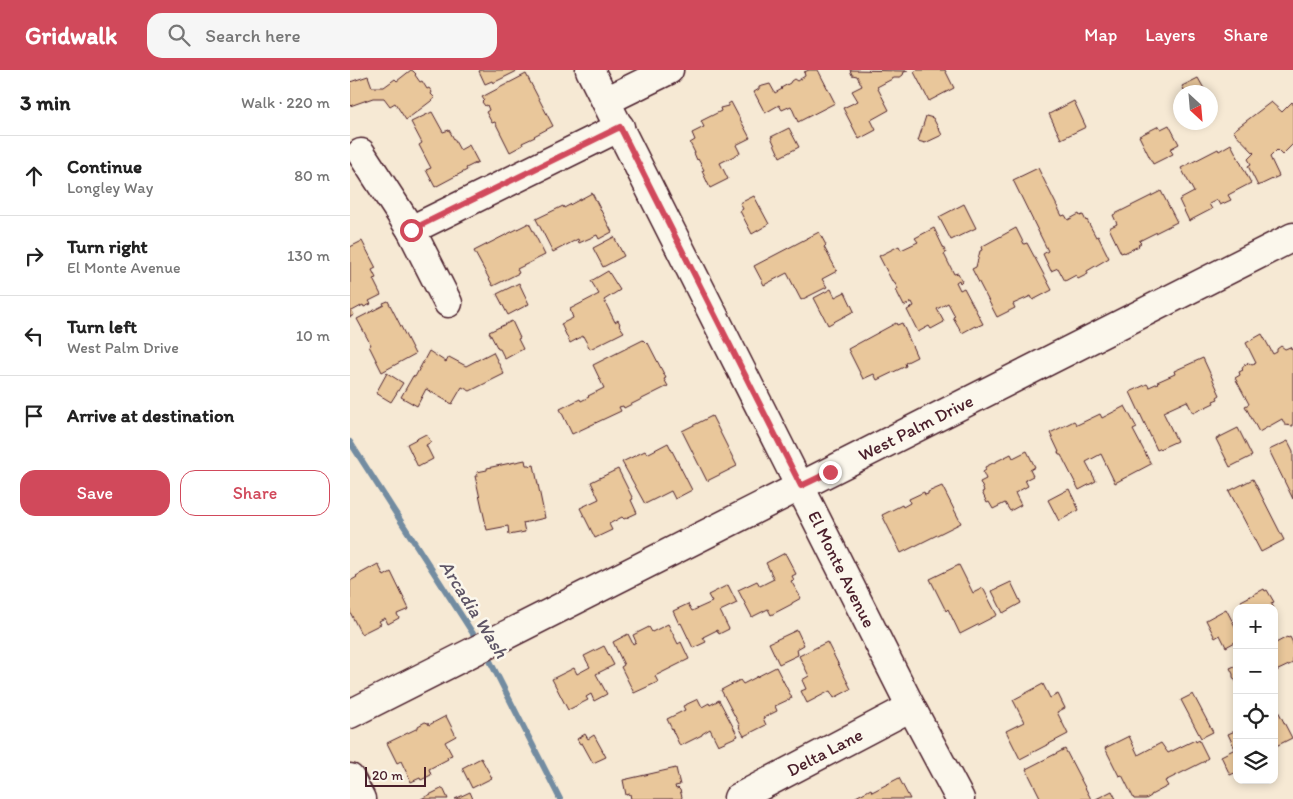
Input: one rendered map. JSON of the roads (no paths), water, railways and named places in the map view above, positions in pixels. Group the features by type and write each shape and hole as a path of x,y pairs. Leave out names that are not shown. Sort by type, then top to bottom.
{"street":[{"name":"El Monte Avenue","path":"590,70 911,707 960,799"},
{"path":"606,101 670,70"},
{"path":"411,230 620,127"},
{"path":"361,153 411,230 448,303"},
{"name":"West Palm Drive","path":"350,714 1293,237"},
{"name":"Delta Lane","path":"738,798 911,707"},
{"path":"350,778 361,799"}],"waterway":[{"name":"Arcadia Wash","path":"350,442 479,643"},
{"name":"Arcadia Wash","path":"486,653 560,799"}]}
